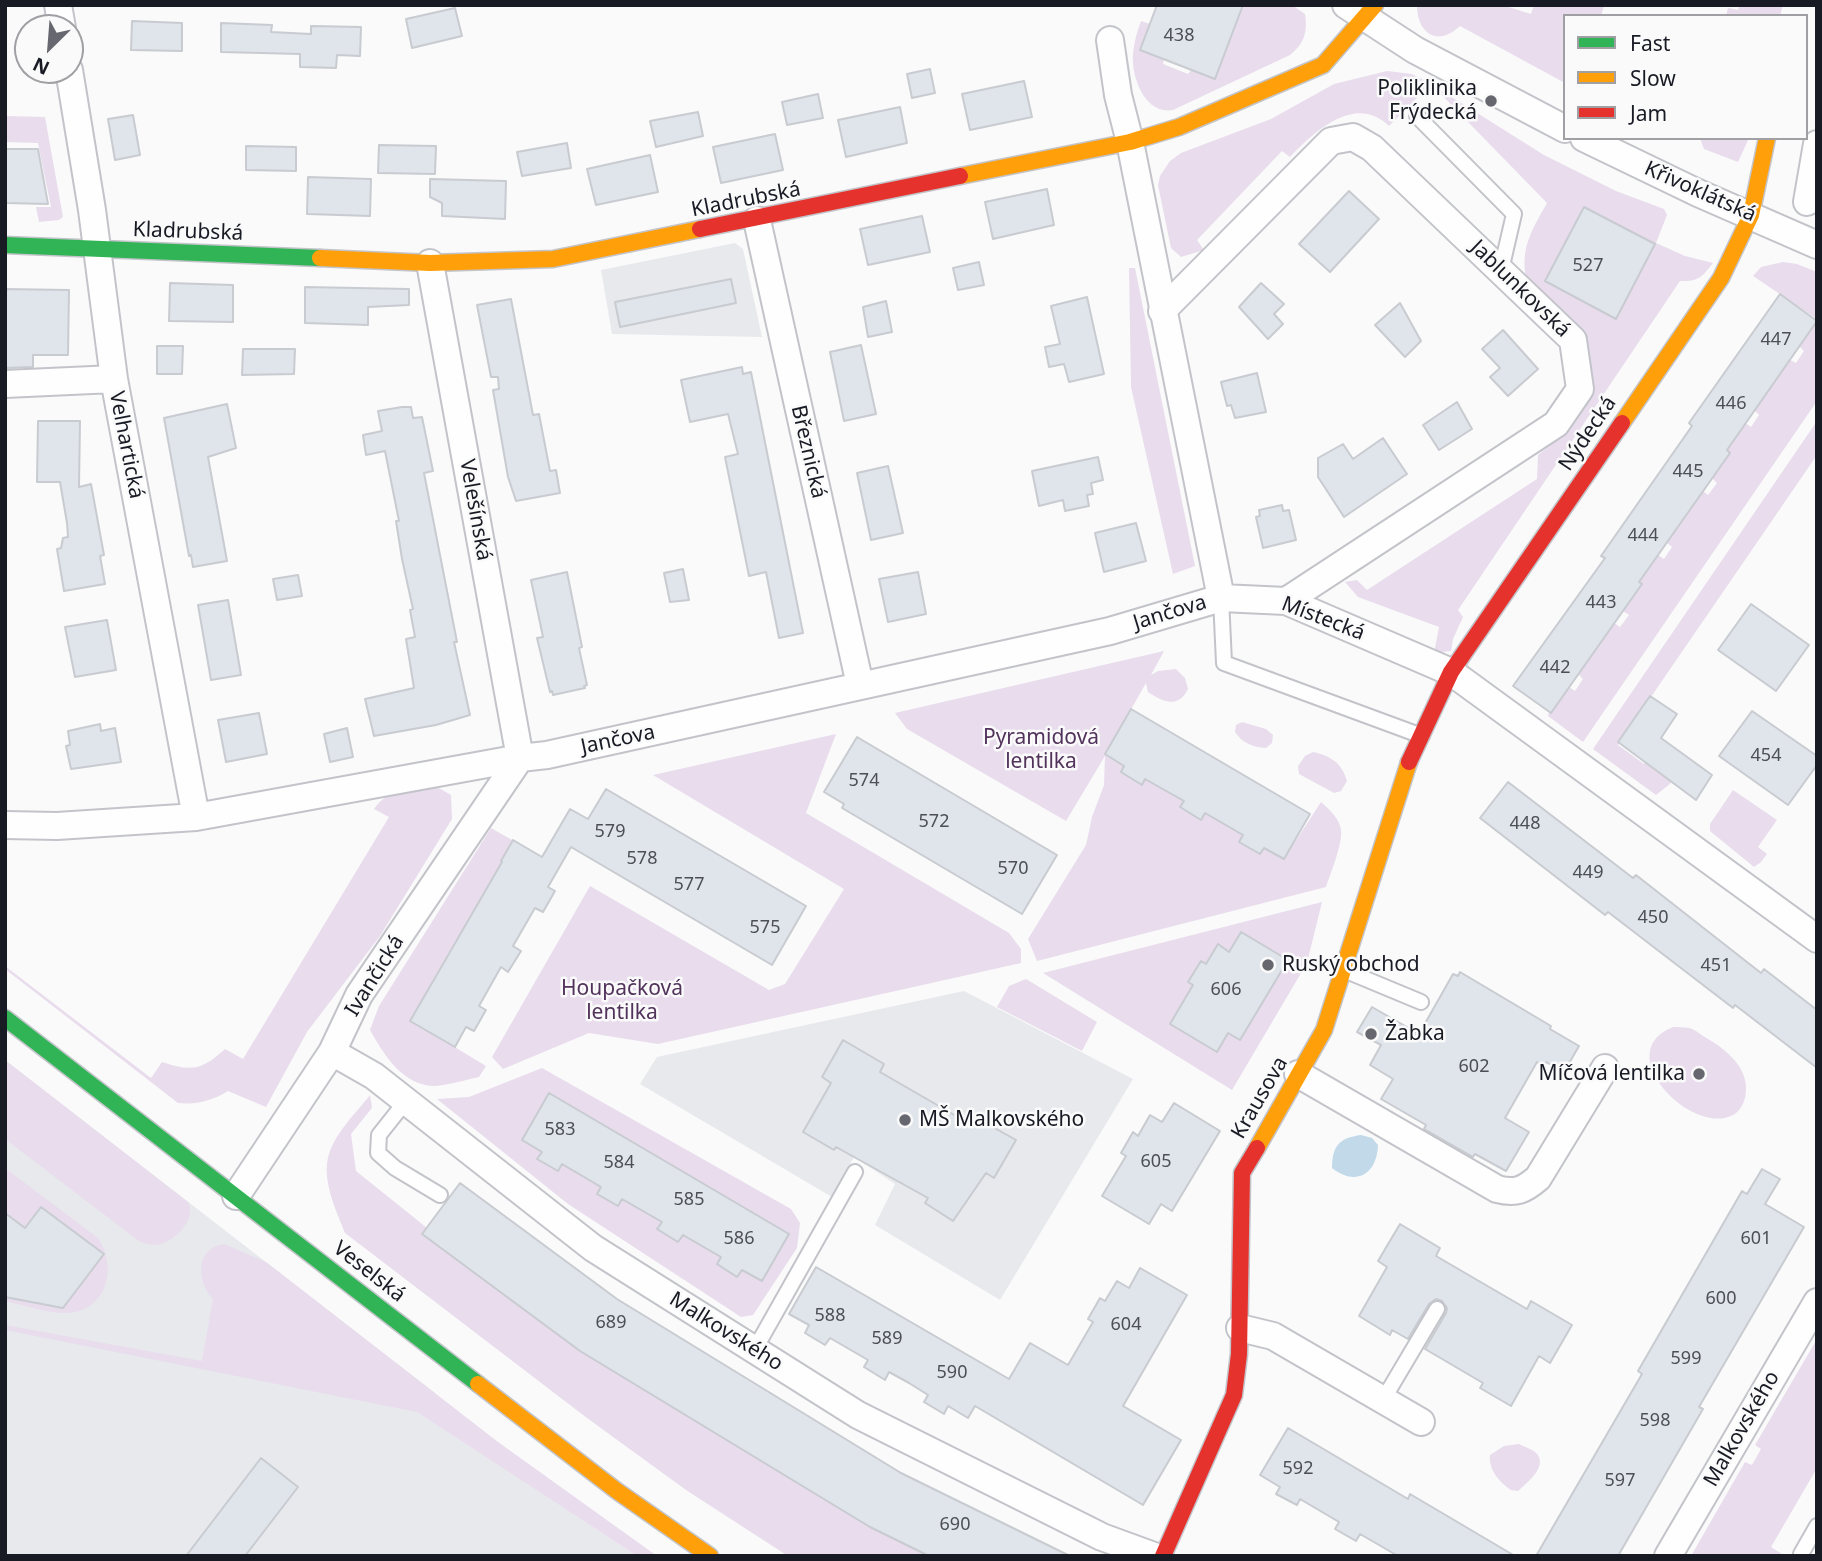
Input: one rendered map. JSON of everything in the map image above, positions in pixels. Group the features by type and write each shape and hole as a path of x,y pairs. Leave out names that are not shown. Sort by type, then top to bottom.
{"street":[{"path":"1362,10 1415,50 1563,128"},
{"name":"Kladrubská","path":"5,245 429,263 554,260 1130,142 1179,127 1323,65 1362,10"},
{"path":"1110,40 1118,95 1130,142 1221,598"},
{"name":"Velhartická","path":"71,84 114,379 196,817"},
{"name":"Jablunkovská","path":"1162,310 1331,141 1353,137 1372,148 1573,340 1580,389 1556,424 1286,601"},
{"name":"Křivoklátská","path":"1588,140 1698,193 1817,245"},
{"name":"Nýdecká","path":"1451,672 1721,278 1751,215 1767,140"},
{"path":"1807,202 1817,144"},
{"name":"Březnická","path":"757,219 860,685"},
{"name":"Velešínská","path":"429,263 520,758"},
{"path":"5,384 114,379"},
{"name":"Místecká","path":"1221,598 1286,601 1451,672 1817,939"},
{"name":"Jančova","path":"5,825 57,826 196,817 547,755 1110,631 1221,598"},
{"name":"Krausova","path":"1163,1556 1234,1395 1240,1328 1242,1173 1324,1030 1405,770 1451,672"},
{"name":"Ivančická","path":"236,1196 332,1052 359,995 520,758"},
{"name":"Veselská","path":"5,1018 617,1491 710,1556"},
{"name":"Malkovského","path":"332,1052 374,1076 593,1248 858,1415 1102,1537 1154,1556"},
{"path":"1298,1074 1497,1189 1514,1193 1526,1188 1538,1178 1605,1068"},
{"name":"Malkovského","path":"1668,1556 1817,1302"},
{"path":"1240,1328 1273,1336 1421,1422"}],"lane":[{"path":"1417,116 1514,214 1501,270"},
{"path":"1221,598 1224,663 1423,736"},
{"path":"1344,970 1420,1002"},
{"path":"406,1101 379,1135 379,1153 396,1168 440,1195"},
{"path":"755,1349 855,1172"},
{"path":"1383,1400 1437,1309"},
{"path":"1801,1554 1817,1525"}],"shaded area":[{"path":"735,243 743,249 762,337 612,334 601,270"},
{"name":"MŠ Malkovského","path":"964,991 1133,1079 1000,1300 875,1225 895,1184 854,1157 832,1197 640,1084 657,1057"},
{"path":"5,1060 435,1393 416,1411 637,1556 5,1556"}],"green space":[{"path":"1243,5 1292,5 1305,14 1306,26 1302,42 1290,55 1173,110 1163,110 1148,101 1137,83 1133,63 1134,45 1141,21 1150,24 1140,50 1164,59 1163,64 1188,74"},
{"path":"1417,5 1502,5 1531,14 1534,5 1604,6 1602,14 1563,14 1563,82 1460,26 1444,36 1430,34 1418,15"},
{"path":"1740,5 1783,5 1781,14 1726,14 1728,8 1738,10"},
{"path":"1387,71 1412,74 1431,84 1389,126 1376,117 1363,113 1349,115 1323,128 1290,157 1282,151 1197,240 1204,250 1181,257 1171,248 1158,185 1160,176 1170,161 1181,153 1271,119 1334,84"},
{"path":"1431,84 1544,155 1616,191 1664,209 1667,215 1656,243 1685,256 1713,263 1699,278 1680,281 1458,610 1463,617 1453,639 1451,651 1434,653 1439,627 1358,597 1345,582 1357,580 1367,590 1537,479 1538,455 1561,434 1578,410 1587,390 1528,285 1525,273 1528,242 1547,203","holes":["1584,207 1655,244 1616,319 1545,281"]},
{"path":"5,116 45,117 63,217 59,220 39,222 36,207 51,207 38,143 5,142"},
{"path":"1701,140 1748,140 1738,162 1704,149"},
{"path":"1783,262 1817,272 1817,319 1753,276 1761,267"},
{"path":"1129,268 1135,268 1195,566 1173,574 1131,387"},
{"path":"1817,319 1817,401 1583,742 1548,716 1549,713 1569,687 1575,691 1583,679 1578,674 1614,623 1620,627 1629,615 1623,611 1641,584 1639,582 1658,555 1664,559 1672,547 1667,543 1703,491 1708,495 1717,483 1712,478 1729,452 1726,450 1745,423 1751,427 1759,415 1754,410 1790,360 1796,363 1804,351 1799,346"},
{"path":"1817,421 1817,455 1618,745 1644,764 1662,739 1689,758 1671,783 1656,795 1593,749"},
{"name":"Pyramidová lentilka","path":"1164,651 1151,675 1158,671 1176,669 1185,678 1188,689 1180,699 1170,702 1148,692 1146,683 1105,755 1124,766 1121,772 1141,785 1145,779 1184,801 1180,808 1201,820 1205,813 1243,835 1239,842 1260,854 1264,848 1284,859 1321,802 1336,818 1341,830 1338,851 1326,887 1037,961 1028,939 1086,845 1092,817 1104,785 1105,756 1066,821 907,729 895,713"},
{"path":"1242,722 1266,729 1273,735 1272,743 1266,748 1244,742 1235,732 1236,725"},
{"name":"Houpačková lentilka","path":"836,734 806,813 1009,933 1021,949 1021,963 658,1044 589,1033 503,1069 492,1057 590,886 769,990 785,984 844,889 653,775"},
{"path":"1313,752 1330,758 1342,769 1347,781 1341,791 1334,793 1299,774 1298,766 1305,756"},
{"path":"428,782 451,795 452,819 380,936 307,1032 266,1107 228,1091 204,1102 178,1103 5,969 5,966 151,1078 162,1062 181,1067 196,1067 210,1061 225,1049 243,1059 389,817 374,809 391,793"},
{"path":"1733,790 1777,820 1758,847 1767,854 1754,867 1710,831 1710,824"},
{"path":"491,828 512,840 501,861 506,864 491,881 467,921 471,924 456,940 432,981 436,985 422,1000 410,1020 486,1066 479,1077 435,1086 424,1085 413,1081 396,1067 370,1030 379,1006"},
{"path":"1322,902 1307,963 1232,1090 1043,973","holes":["1241,932 1288,960 1228,1033 1216,1052 1170,1024 1193,985 1189,982 1206,964 1218,945 1229,952"]},
{"path":"1026,979 1097,1022 1082,1051 997,1007 1009,986"},
{"name":"Míčová lentilka","path":"1673,1027 1695,1030 1720,1047 1741,1069 1745,1078 1745,1098 1735,1114 1716,1119 1697,1114 1679,1103 1664,1089 1653,1072 1650,1054 1656,1039"},
{"path":"5,1060 188,1202 190,1215 184,1228 161,1244 139,1241 5,1139"},
{"path":"542,1068 791,1209 800,1223 797,1248 753,1315 741,1317 568,1204 437,1099 469,1097","holes":["549,1094 788,1234 737,1276 717,1264 721,1257 683,1235 678,1241 658,1230 662,1222 622,1199 617,1206 597,1194 601,1187 562,1164 558,1171 538,1160 542,1152 522,1140"]},
{"path":"370,1095 372,1108 351,1134 356,1171 427,1228 422,1235 584,1353 874,1529 928,1556 788,1556 686,1490 587,1418 345,1233 328,1184 327,1164 336,1138"},
{"path":"5,1168 98,1238 104,1250 107,1262 107,1275 105,1286 91,1305 80,1311 58,1313 5,1301 5,1297 64,1308 104,1254 43,1207 26,1228 5,1212"},
{"path":"224,1244 266,1262 498,1442 657,1556 637,1556 417,1412 5,1330 5,1325 202,1361 213,1299 204,1284 201,1267 207,1252"},
{"path":"1817,1339 1817,1468 1771,1547 1785,1556 1691,1556 1745,1462 1752,1465 1761,1449 1755,1445"},
{"path":"1519,1444 1535,1452 1540,1462 1536,1473 1518,1491 1511,1490 1499,1480 1493,1470 1490,1455 1504,1446"}],"water":[{"path":"1361,1135 1372,1138 1378,1145 1374,1164 1369,1170 1357,1177 1341,1174 1332,1168 1333,1154 1338,1144 1347,1138"}],"building":[{"path":"1157,5 1243,5 1215,79 1140,50"},
{"path":"455,8 462,36 412,48 406,19"},
{"path":"132,21 182,23 182,51 131,50"},
{"path":"221,23 272,25 271,32 311,34 311,26 361,27 360,56 337,55 336,68 300,67 300,54 221,52"},
{"path":"930,69 935,93 912,98 907,74"},
{"path":"1024,81 1032,117 970,130 962,94"},
{"path":"818,94 823,118 787,125 782,102"},
{"path":"900,107 907,143 846,157 838,120"},
{"path":"698,112 703,136 656,147 650,121"},
{"path":"133,115 140,155 115,160 108,119"},
{"path":"775,134 783,170 721,183 713,147"},
{"path":"567,143 571,168 522,176 517,152"},
{"path":"379,145 436,146 435,174 378,173"},
{"path":"246,146 296,147 296,171 246,170"},
{"path":"5,149 38,149 48,204 5,203"},
{"path":"650,155 658,192 596,205 587,169"},
{"path":"308,177 371,179 370,216 307,214"},
{"path":"430,179 506,181 505,219 442,216 442,203 430,197"},
{"path":"1047,189 1054,225 993,239 985,202"},
{"path":"1349,191 1379,219 1330,272 1299,244"},
{"path":"1584,207 1655,244 1616,319 1545,281"},
{"path":"922,216 930,252 868,265 860,229"},
{"path":"979,262 984,285 958,290 953,268"},
{"path":"731,279 736,303 620,327 615,302"},
{"path":"170,283 233,285 233,322 169,321"},
{"path":"1261,283 1284,304 1274,314 1283,324 1268,339 1239,307"},
{"path":"305,287 409,289 409,305 368,307 368,325 305,323"},
{"path":"5,289 69,290 68,355 33,355 33,367 5,368"},
{"path":"1780,294 1817,321 1727,450 1730,453 1639,582 1642,584 1551,713 1513,686 1605,558 1601,556 1692,426 1689,423"},
{"path":"1087,297 1104,374 1069,382 1064,364 1049,367 1045,347 1060,344 1051,306"},
{"path":"511,299 533,415 539,414 550,471 556,470 560,493 516,501 508,477 493,390 499,389 498,377 491,377 477,305"},
{"path":"886,301 892,332 868,337 863,307"},
{"path":"1400,303 1421,341 1405,357 1375,325"},
{"path":"1503,330 1538,369 1508,396 1490,377 1500,368 1482,349"},
{"path":"861,345 876,414 844,421 830,352"},
{"path":"157,346 183,346 182,374 157,374"},
{"path":"243,349 295,349 294,374 242,375"},
{"path":"742,367 743,374 751,372 803,633 779,638 766,572 749,576 725,457 738,454 728,414 690,422 681,380"},
{"path":"1257,373 1266,412 1235,418 1231,405 1227,406 1221,382"},
{"path":"1457,402 1472,429 1439,450 1423,425"},
{"path":"227,404 236,448 208,457 227,561 193,567 164,418"},
{"path":"411,407 413,418 422,417 433,471 424,473 470,715 436,725 374,736 365,699 414,688 406,639 415,637 410,610 413,609 396,521 399,521 385,451 366,455 363,435 382,431 378,411"},
{"path":"38,421 80,421 79,487 91,484 104,555 100,556 105,584 64,591 57,549 61,548 63,538 68,537 67,523 60,482 37,482"},
{"path":"1383,438 1407,474 1344,517 1318,477 1318,458 1343,444 1353,459"},
{"path":"1098,457 1103,480 1091,483 1093,494 1087,495 1089,506 1065,511 1063,500 1039,506 1032,471"},
{"path":"888,466 903,533 871,540 857,473"},
{"path":"1282,505 1283,511 1289,510 1296,540 1263,548 1256,517 1260,516 1259,510"},
{"path":"1136,523 1146,561 1104,572 1095,533"},
{"path":"683,569 689,600 670,602 664,573"},
{"path":"567,572 587,685 585,688 553,695 537,638 543,637 531,580"},
{"path":"918,572 926,614 888,622 879,579"},
{"path":"298,575 302,596 277,600 273,579"},
{"path":"228,600 241,675 211,680 198,605"},
{"path":"1751,604 1809,645 1776,691 1718,650"},
{"path":"107,620 116,670 75,677 65,627"},
{"path":"1650,696 1677,714 1661,738 1712,775 1696,800 1618,742"},
{"path":"1131,709 1310,814 1284,859 1264,848 1260,854 1239,842 1243,835 1205,813 1201,820 1180,807 1184,801 1145,779 1142,785 1121,772 1124,766 1105,754"},
{"path":"1752,711 1817,756 1817,765 1788,805 1719,756"},
{"path":"259,713 267,754 226,762 218,720"},
{"path":"100,724 101,731 115,728 121,762 71,769 66,746 70,745 68,731"},
{"path":"347,728 353,757 330,762 324,734"},
{"path":"857,737 1057,855 1022,914 842,808 844,804 824,792"},
{"path":"1508,782 1633,878 1636,875 1761,973 1764,969 1817,1010 1817,1068 1735,1005 1733,1008 1608,912 1605,915 1480,818"},
{"path":"606,789 806,906 772,965 571,847 548,887 555,891 543,912 535,908 513,946 521,951 508,972 501,967 479,1006 486,1010 474,1031 466,1027 455,1047 410,1021 513,840 542,857 570,809 588,819"},
{"path":"1241,932 1288,960 1240,1040 1228,1033 1217,1052 1170,1024 1193,985 1188,982 1201,961 1206,964 1218,944 1229,952"},
{"path":"1460,972 1551,1026 1550,1029 1579,1046 1564,1072 1546,1062 1544,1066 1537,1062 1505,1118 1529,1132 1506,1171 1475,1154 1473,1157 1424,1129 1426,1125 1381,1099 1393,1079 1370,1065 1381,1045 1357,1032 1372,1007 1419,1034 1453,974 1458,976"},
{"path":"843,1040 884,1064 880,1072 970,1124 975,1117 1016,1140 994,1178 986,1173 953,1221 925,1203 928,1198 836,1147 834,1150 803,1132 831,1083 822,1077"},
{"path":"549,1093 789,1234 762,1281 742,1270 737,1277 717,1264 721,1257 683,1235 678,1242 657,1229 662,1222 622,1199 618,1206 597,1194 601,1187 562,1164 558,1171 537,1159 542,1152 522,1140"},
{"path":"1174,1103 1220,1131 1172,1211 1161,1204 1149,1224 1102,1196 1126,1156 1121,1153 1133,1132 1138,1136 1150,1115 1162,1122"},
{"path":"1762,1169 1780,1179 1765,1204 1804,1227 1699,1407 1703,1409 1618,1556 1536,1556 1642,1374 1638,1371 1742,1191 1747,1194"},
{"path":"460,1183 617,1299 901,1473 1070,1556 929,1556 870,1527 580,1351 422,1234"},
{"path":"41,1207 104,1254 63,1308 5,1297 5,1213 25,1228"},
{"path":"1400,1224 1440,1248 1436,1256 1527,1309 1531,1301 1572,1325 1550,1363 1539,1356 1511,1406 1480,1388 1483,1383 1425,1349 1446,1313 1447,1308 1442,1301 1436,1299 1429,1304 1408,1339 1392,1330 1390,1335 1359,1316 1387,1267 1378,1261"},
{"path":"816,1267 1009,1379 1030,1343 1068,1365 1093,1322 1088,1319 1100,1298 1105,1301 1117,1281 1129,1288 1140,1268 1187,1295 1123,1406 1181,1440 1143,1505 975,1406 968,1418 948,1406 944,1414 924,1402 928,1395 909,1383 889,1372 885,1380 864,1367 868,1360 830,1338 825,1345 805,1333 809,1325 789,1314"},
{"path":"1288,1428 1408,1499 1410,1494 1515,1556 1398,1556 1360,1534 1356,1541 1335,1529 1339,1522 1300,1499 1297,1505 1276,1494 1280,1487 1260,1475"},
{"path":"261,1458 298,1487 245,1556 186,1556"}],"traffic: fast":[{"path":"5,245 320,258"},
{"path":"5,1018 478,1384"}],"traffic: slow":[{"path":"960,176 1130,142 1179,127 1323,65 1375,5"},
{"path":"1622,423 1721,278 1751,215 1767,140"},
{"path":"320,258 430,263 553,259 700,229"},
{"path":"1257,1148 1324,1030 1409,762"},
{"path":"478,1384 617,1491 710,1556"}],"traffic: jam":[{"path":"700,229 960,176"},
{"path":"1409,762 1451,672 1622,423"},
{"path":"1163,1556 1234,1395 1239,1354 1242,1173 1257,1148"}],"place":[{"name":"Poliklinika Frýdecká","path":"1491,101"},
{"name":"Ruský obchod","path":"1268,965"},
{"name":"Žabka","path":"1371,1034"},
{"name":"Míčová lentilka","path":"1699,1074"},
{"name":"MŠ Malkovského","path":"905,1120"}]}
